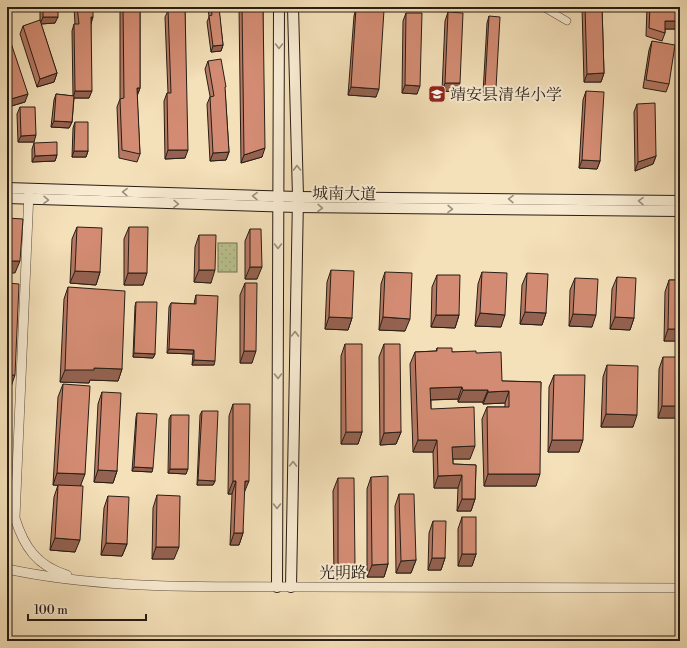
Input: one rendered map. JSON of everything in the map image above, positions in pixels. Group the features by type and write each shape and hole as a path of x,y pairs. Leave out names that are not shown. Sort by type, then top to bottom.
{"main road":[{"path":"277,587 279,7"},
{"path":"291,587 298,202 293,7"},
{"name":"城南大道","path":"7,188 29,194"},
{"name":"城南大道","path":"7,198 29,194 278,202 680,201"},
{"name":"城南大道","path":"298,202 680,211"}],"street":[{"path":"543,7 567,21"},
{"path":"29,194 15,518 21,536 30,553 45,565 61,573 100,582"},
{"name":"光明路","path":"7,569 38,575 100,582 152,585 277,587 680,588"}],"green space":[{"path":"218,243 237,243 237,272 218,272"}],"building":[{"path":"43,7 58,7 58,17 43,17"},
{"path":"77,7 93,7 93,17 91,17 92,91 75,91 74,24 79,24"},
{"path":"123,7 140,7 140,88 137,88 140,154 122,150 120,99 124,98"},
{"path":"170,7 185,7 188,150 168,150 167,93 171,93 168,9 170,9"},
{"path":"211,7 219,7 223,45 213,46 209,16 212,15"},
{"path":"242,7 263,7 265,148 244,155"},
{"path":"585,7 602,7 604,73 587,74"},
{"path":"650,7 680,7 679,21 665,21 665,33 649,28"},
{"path":"356,8 384,10 379,89 351,87"},
{"path":"448,12 463,13 460,83 445,83"},
{"path":"406,13 422,13 420,86 405,85"},
{"path":"489,16 500,17 496,88 485,87"},
{"path":"40,20 57,73 40,79 23,26"},
{"path":"7,31 28,94 11,99 7,86"},
{"path":"652,41 675,45 669,84 646,80"},
{"path":"221,59 226,87 229,152 213,153 210,97 214,96 208,61"},
{"path":"586,91 604,92 600,161 582,160"},
{"path":"56,94 74,96 72,122 54,121"},
{"path":"655,103 656,156 638,162 637,104"},
{"path":"20,107 35,107 36,135 21,136"},
{"path":"75,122 88,122 88,151 74,151"},
{"path":"57,142 57,155 35,156 34,143"},
{"path":"7,218 23,219 20,261 7,261"},
{"path":"77,227 102,228 100,272 75,271"},
{"path":"129,227 148,227 147,273 128,273"},
{"path":"250,229 261,229 262,267 250,267"},
{"path":"199,235 216,235 215,270 199,270"},
{"path":"331,270 354,271 352,318 329,317"},
{"path":"385,272 412,273 410,319 383,317"},
{"path":"482,272 507,273 505,315 480,313"},
{"path":"527,273 548,274 546,313 525,312"},
{"path":"437,275 460,275 459,315 436,315"},
{"path":"617,277 636,278 634,318 615,317"},
{"path":"575,278 598,279 596,315 573,314"},
{"path":"669,280 680,280 680,329 668,329"},
{"path":"7,283 19,284 15,375 7,375"},
{"path":"245,283 257,283 256,351 244,351"},
{"path":"68,287 125,291 122,369 94,368 94,370 65,370"},
{"path":"196,295 218,296 215,361 194,360 194,350 169,349 171,303 196,304"},
{"path":"136,302 157,302 155,354 134,353"},
{"path":"345,344 362,344 362,432 346,432"},
{"path":"384,344 400,344 401,432 384,433"},
{"path":"437,348 452,348 452,352 501,352 502,381 541,382 540,474 488,474 487,407 509,407 509,391 488,392 488,390 463,390 462,387 430,388 431,409 474,407 475,446 452,447 453,464 476,465 475,499 462,499 462,475 438,476 437,440 418,440 415,352 437,351"},
{"path":"663,357 680,357 680,406 662,406"},
{"path":"607,365 638,366 637,415 606,414"},
{"path":"554,375 585,375 583,440 552,440"},
{"path":"63,384 90,386 85,474 57,473"},
{"path":"7,392 11,392 9,451 7,451"},
{"path":"102,392 121,393 117,471 98,470"},
{"path":"233,404 250,404 249,481 245,481 243,533 234,533 236,481 233,481"},
{"path":"202,411 218,411 215,481 198,480"},
{"path":"137,413 157,414 153,468 134,467"},
{"path":"171,415 189,415 188,469 170,469"},
{"path":"388,476 388,564 372,565 371,477"},
{"path":"338,478 354,478 355,566 338,566"},
{"path":"58,485 83,486 80,540 55,538"},
{"path":"399,494 414,494 416,560 401,561"},
{"path":"157,495 180,496 179,547 156,547"},
{"path":"108,496 129,497 127,544 106,543"},
{"path":"462,517 476,517 476,554 462,554"},
{"path":"433,521 446,521 445,558 432,558"}],"place":[{"name":"靖安县清华小学","path":"437,94"}]}
